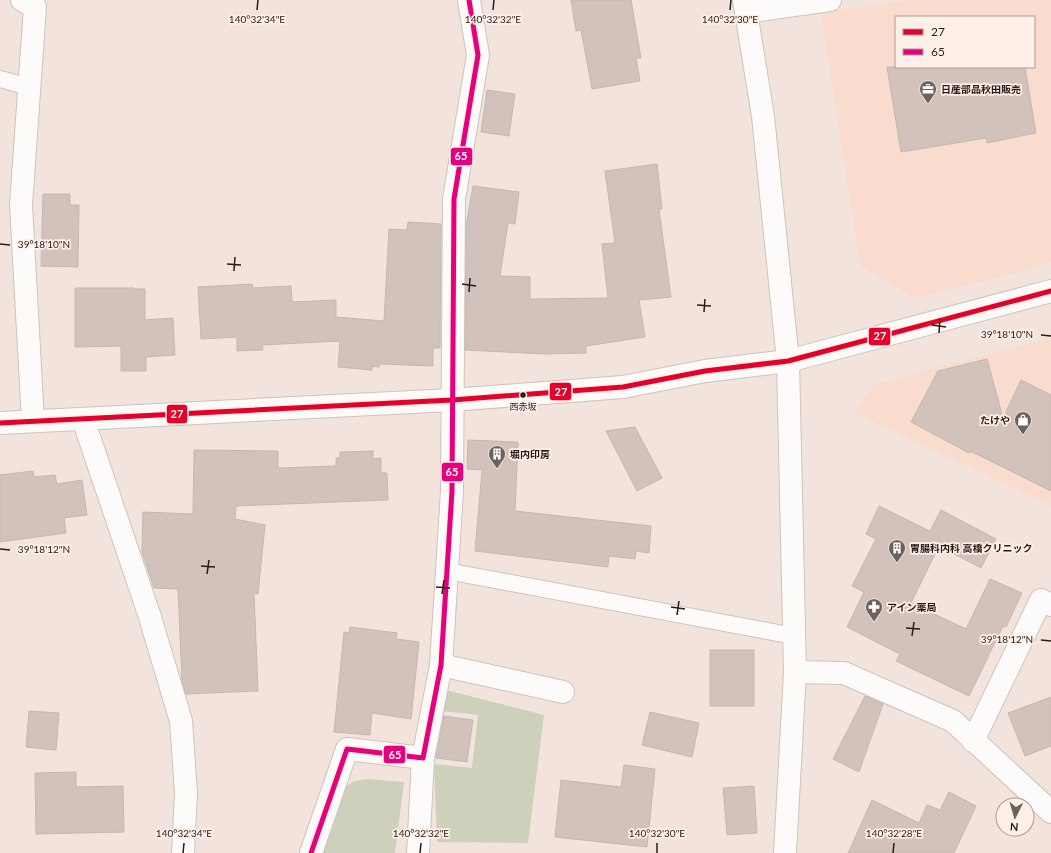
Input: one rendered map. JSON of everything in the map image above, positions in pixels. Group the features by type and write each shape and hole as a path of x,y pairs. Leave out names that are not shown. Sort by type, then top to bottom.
{"main road":[{"path":"22,0 35,7 21,205 33,421"},
{"path":"418,853 423,758 441,665 452,492 454,199 478,55 469,0"},
{"path":"785,853 794,672 788,361 763,116 745,6 830,0"},
{"path":"0,423 452,400 623,387 705,371 788,361 1051,291"},
{"path":"83,419 149,614 181,721 186,793 183,853"},
{"path":"973,741 1041,600 1051,605"},
{"path":"441,665 563,692"},
{"path":"794,672 844,673 953,721 1051,812"},
{"path":"311,853 347,749 423,758"}],"lane":[{"path":"0,79 30,87"},
{"path":"447,571 794,636"}],"shaded area":[{"path":"910,0 1051,0 1051,261 1019,272 914,298 860,265 821,13"},
{"path":"1051,338 1051,506 854,412 875,384"}],"green space":[{"path":"446,690 544,715 528,843 437,842 434,764 472,768 478,715 442,711"},
{"path":"367,779 404,782 395,853 322,853 344,788 354,781"}],"building":[{"path":"571,0 631,0 641,58 636,58 640,81 592,89 581,30 576,31"},
{"path":"887,67 1025,68 1036,133 987,143 986,138 901,152"},
{"path":"487,90 515,94 509,136 481,132"},
{"path":"657,164 662,209 659,209 671,297 639,300 645,337 586,346 586,353 545,354 465,350 466,226 473,186 519,192 515,224 508,223 500,276 530,277 530,299 608,298 602,244 615,243 605,171"},
{"path":"43,194 70,194 70,205 79,205 78,267 41,266"},
{"path":"408,222 441,224 440,348 433,348 433,366 380,364 379,367 372,366 372,370 338,367 340,341 262,345 263,350 237,351 237,337 201,339 198,287 252,284 253,288 291,286 292,302 336,300 336,317 384,321 389,229 407,230"},
{"path":"75,288 145,289 145,320 173,318 175,355 146,357 146,371 121,371 121,346 75,347"},
{"path":"987,359 1003,418 1021,380 1051,395 1051,491 970,451 969,453 911,422 938,371"},
{"path":"635,427 662,478 637,491 606,431"},
{"path":"468,440 518,442 515,511 651,526 649,553 636,551 635,559 609,556 608,567 475,551 482,470 467,469"},
{"path":"194,450 278,451 278,468 336,466 336,458 340,458 340,452 373,451 373,459 381,458 381,473 387,473 388,500 236,506 235,519 265,525 258,594 254,593 258,691 186,694 182,681 178,589 154,588 142,552 143,512 193,514"},
{"path":"33,471 34,477 55,475 57,484 82,480 87,515 64,518 66,533 0,542 0,475"},
{"path":"879,506 930,531 941,510 996,539 981,568 939,546 911,603 966,629 990,579 1022,593 1006,627 1003,626 969,696 896,661 900,654 847,627 864,592 852,586 876,539 866,534"},
{"path":"350,627 397,633 396,639 419,642 411,719 372,713 370,735 334,732 344,632 349,633"},
{"path":"710,650 754,650 754,706 710,706"},
{"path":"865,696 883,704 859,772 833,759"},
{"path":"1051,697 1051,746 1025,756 1008,713"},
{"path":"29,711 59,713 56,750 26,747"},
{"path":"650,712 699,723 692,757 642,745"},
{"path":"444,716 473,720 467,762 436,758"},
{"path":"624,765 655,769 647,847 555,837 561,780 621,787"},
{"path":"76,772 76,787 123,786 124,832 36,834 35,773"},
{"path":"754,786 757,833 727,835 723,788"},
{"path":"949,792 976,806 954,853 848,853 872,800 919,823 927,805 940,810"}],"transit line":[{"name":"65","path":"311,853 347,749 423,758 441,665 452,491 454,199 478,55 469,0"},
{"name":"27","path":"0,423 452,400 623,387 705,371 788,361 1051,291"}],"place":[{"name":"日産部品秋田販売","path":"928,104"},
{"name":"西赤坂","path":"523,395"},
{"name":"たけや","path":"1023,435"},
{"name":"堀内印房","path":"497,469"},
{"name":"胃腸科内科 高橋クリニック","path":"897,563"},
{"name":"アイン薬局","path":"874,622"}]}
